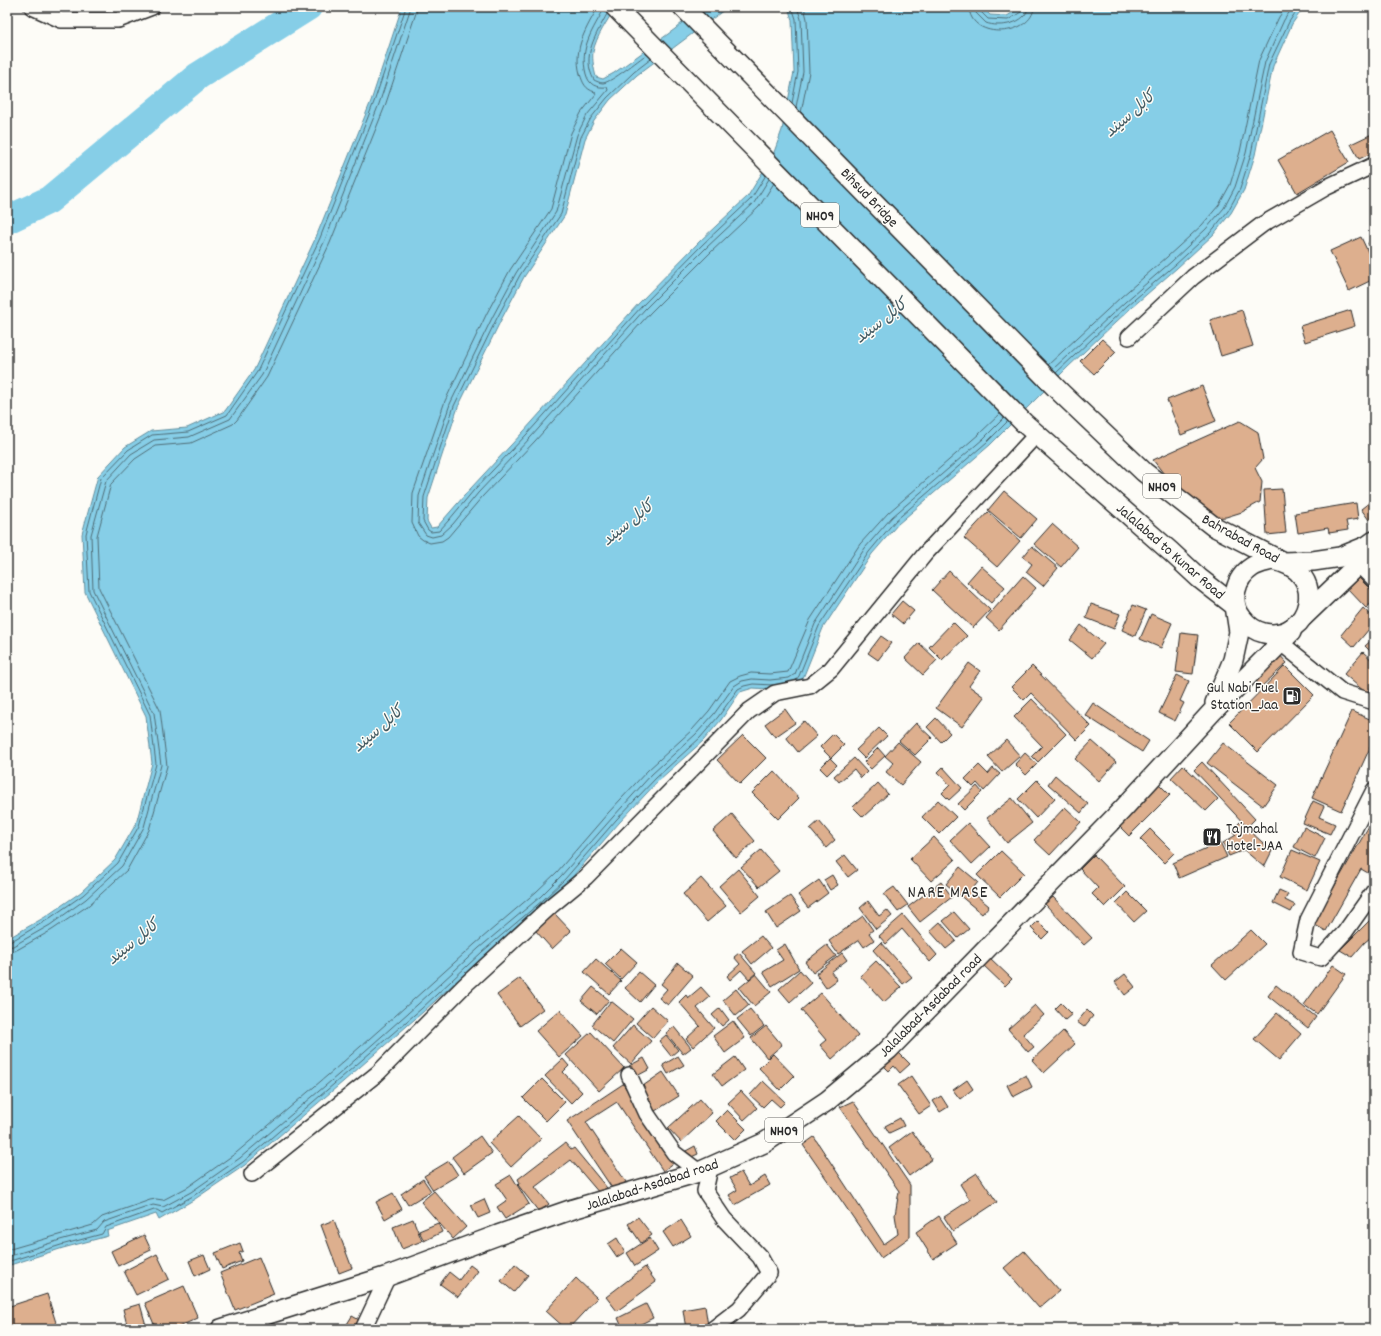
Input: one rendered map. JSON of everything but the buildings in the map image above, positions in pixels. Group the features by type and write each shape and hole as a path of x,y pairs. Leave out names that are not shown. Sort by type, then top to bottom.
{"main road":[{"name":"NH09","path":"615,7 1030,429"},
{"name":"Bihsud Bridge","path":"683,7 1057,387"},
{"name":"Bahrabad Road","path":"1057,387 1144,472 1213,526 1283,562 1313,561 1340,557 1367,546 1374,541"},
{"name":"Jalalabad to Kunar Road","path":"1030,429 1165,546 1199,578 1235,606 1239,632 1233,660 1212,712"},
{"path":"1298,622 1374,549"},
{"name":"NH09","path":"1212,712 1291,632 1298,622 1307,607 1309,596 1307,584 1293,567 1283,562 1272,560 1261,562 1251,567 1243,575 1238,584 1235,606 1248,626 1259,632 1270,634 1282,633 1298,622"},
{"name":"Jalalabad-Asdabad road","path":"221,1329 388,1276 573,1209 704,1170 764,1143 827,1101 888,1050 1121,811 1212,712"}],"street":[{"path":"32,7 61,20 118,20 152,7"},
{"path":"1129,337 1193,277 1263,224 1327,187 1374,165"},
{"path":"252,1174 378,1073 464,986 552,905 586,877 749,711 775,693 810,686 832,669 925,554 1030,429"},
{"path":"1359,564 1374,580"},
{"path":"1281,643 1342,692 1374,702"},
{"path":"1374,790 1308,920 1301,952 1321,958 1345,932 1374,891"},
{"path":"629,1075 647,1114 674,1153 704,1170 705,1191 724,1219 760,1257 769,1273 739,1309 713,1329"},
{"path":"364,1329 388,1276"}],"water":[{"name":"کابل سيند","path":"402,7 615,7 599,34 593,52 596,77 603,79 614,73 675,29 700,7 728,7 637,75 610,100 594,121 585,139 565,215 524,277 458,407 428,498 427,521 431,528 437,527 639,303 700,241 748,196 773,155 782,130 794,72 792,20 788,7 982,7 990,15 1007,16 1022,7 1304,7 1292,24 1273,66 1255,155 1244,190 1231,213 1213,235 1131,308 1068,367 990,445 898,524 872,554 823,628 803,678 798,684 770,689 753,688 740,692 721,720 703,741 659,780 619,823 568,882 423,1012 245,1165 195,1199 159,1220 156,1214 107,1231 108,1236 63,1248 7,1266 7,939 45,917 81,892 115,860 136,824 152,763 146,716 85,592 82,534 98,476 125,447 151,431 187,428 225,411 254,370 316,237 371,101"}],"waterway":[{"path":"7,220 49,200 198,76 308,7"}],"place":[{"name":"Gul Nabi Fuel Station_Jaa","path":"1292,696"},
{"name":"Tajmahal Hotel-JAA","path":"1212,837"}],"district":[{"name":"NARE MASE","path":"948,891"}]}
